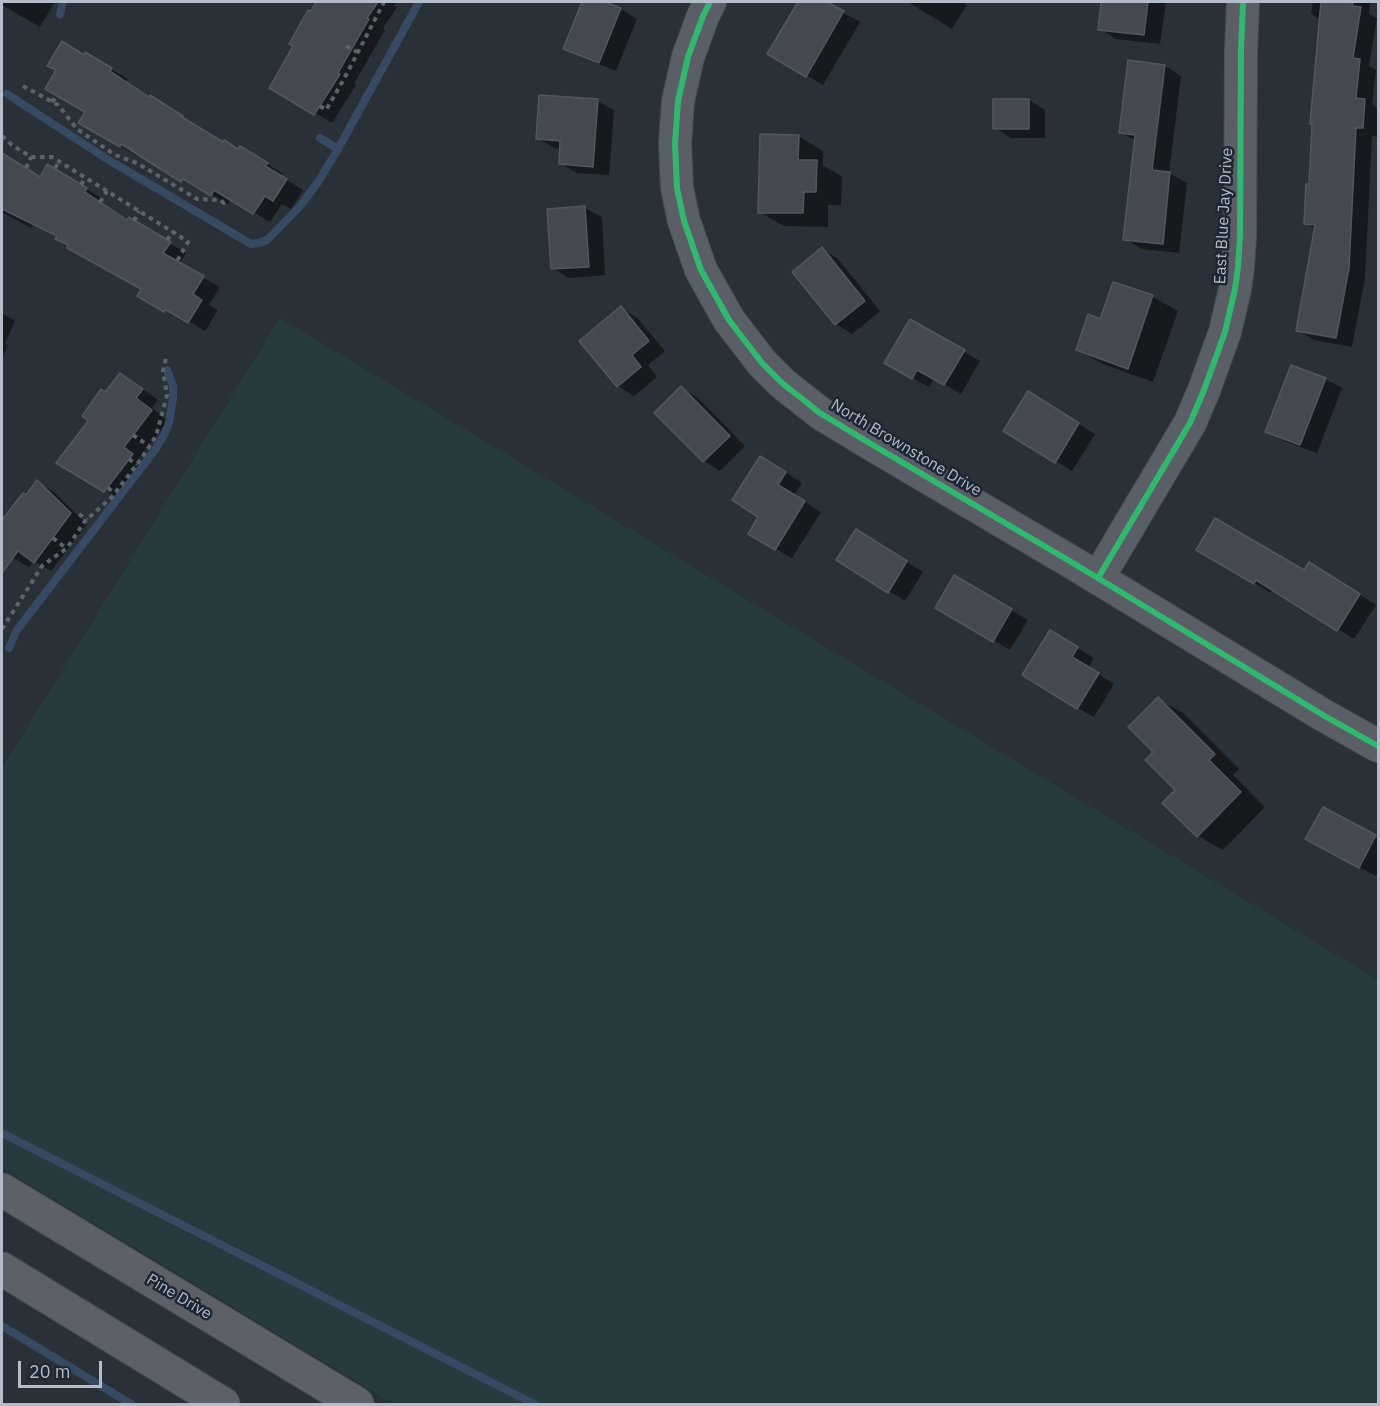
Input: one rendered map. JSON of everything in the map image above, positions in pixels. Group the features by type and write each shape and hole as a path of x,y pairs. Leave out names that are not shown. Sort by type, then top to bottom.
{"main road":[{"name":"Pine Drive","path":"2,1190 357,1404"},
{"path":"2,1269 223,1404"}],"street":[{"name":"North Brownstone Drive","path":"710,2 695,36 678,101 675,126 677,188 684,221 701,270 729,321 762,363 782,383 820,413 1378,746"},
{"name":"East Blue Jay Drive","path":"1098,578 1190,423 1225,332 1235,289 1240,236 1243,2"}],"path":[{"path":"320,106 326,110 384,2"},
{"path":"370,13 376,17"},
{"path":"346,45 357,52"},
{"path":"335,81 340,84"},
{"path":"23,86 58,105 80,131 115,155 137,163 197,199 220,200 224,203 227,198"},
{"path":"52,102 57,95"},
{"path":"80,131 82,126"},
{"path":"2,136 31,157 52,157 188,242 177,261"},
{"path":"112,152 116,145"},
{"path":"26,168 31,157"},
{"path":"55,168 59,162"},
{"path":"146,168 150,162"},
{"path":"81,184 85,178"},
{"path":"175,186 179,180"},
{"path":"100,202 107,191"},
{"path":"134,220 139,211"},
{"path":"166,240 172,232"},
{"path":"2,629 42,566 66,548 87,520 115,493 156,436 167,396 164,371 166,358"},
{"path":"133,435 149,446"},
{"path":"129,459 137,465"},
{"path":"108,488 115,493"},
{"path":"79,514 87,520"},
{"path":"53,538 66,548"}],"green space":[{"path":"280,318 1378,980 1378,1404 394,1404 2,1168 2,768"}],"building":[{"path":"316,2 378,2 367,18 369,19 338,73 340,74 314,115 269,88 293,46 289,44 308,10 311,11"},
{"path":"582,2 605,2 621,8 599,63 563,49"},
{"path":"798,2 827,2 844,11 806,77 767,54"},
{"path":"1101,2 1148,2 1144,35 1098,30"},
{"path":"1321,2 1353,2 1352,6 1361,7 1353,58 1360,59 1356,98 1365,99 1363,128 1356,128 1349,268 1336,338 1296,331 1315,225 1304,224 1306,184 1309,184 1312,124 1310,124"},
{"path":"62,41 84,55 85,52 112,68 110,71 149,97 150,95 223,142 224,140 238,149 240,146 268,163 265,166 287,179 273,201 265,196 253,214 214,190 211,196 183,179 181,182 121,144 120,147 78,123 85,112 45,89 56,70 47,66"},
{"path":"1128,60 1165,65 1152,170 1170,172 1163,244 1123,240 1135,135 1119,133"},
{"path":"539,95 598,99 593,167 559,164 560,141 536,139"},
{"path":"993,99 1029,99 1029,129 993,129"},
{"path":"760,134 799,135 798,160 817,160 816,192 804,192 803,213 758,213"},
{"path":"2,153 40,177 47,164 87,188 85,192 127,220 129,217 171,242 163,253 204,276 193,294 202,300 188,323 137,296 141,289 67,248 68,245 55,239 57,236 2,209"},
{"path":"585,206 589,267 551,269 547,209"},
{"path":"822,247 865,301 835,325 792,272"},
{"path":"1113,282 1153,295 1128,369 1076,350 1088,314 1100,319"},
{"path":"621,306 649,341 632,355 641,367 617,387 579,341"},
{"path":"910,319 965,350 944,385 917,370 912,379 884,363"},
{"path":"1291,365 1326,378 1300,445 1265,432"},
{"path":"120,373 143,389 136,398 152,410 124,447 133,454 104,492 56,463 88,421 82,416 101,389 105,392"},
{"path":"681,386 730,436 703,462 654,413"},
{"path":"1028,391 1079,423 1055,463 1003,431"},
{"path":"760,456 786,472 778,485 805,501 775,550 748,534 758,517 732,500"},
{"path":"37,480 71,513 34,563 18,551 2,573 2,520 23,493 26,495"},
{"path":"1215,518 1304,570 1309,562 1360,594 1337,631 1256,580 1254,584 1196,550"},
{"path":"856,529 907,561 888,593 836,560"},
{"path":"954,575 1012,609 993,642 935,608"},
{"path":"1050,630 1078,647 1072,657 1099,673 1077,709 1022,675"},
{"path":"1158,697 1215,754 1209,760 1241,792 1197,837 1162,803 1175,790 1145,760 1153,752 1128,727"},
{"path":"1323,807 1376,835 1359,868 1305,839"}],"waterway":[{"path":"60,14 63,2"},
{"path":"7,94 107,159 251,244 259,243 267,240 277,230 301,205 318,182 419,2"},
{"path":"320,138 338,149"},
{"path":"9,648 17,630 155,450 165,433 173,398 173,386 167,370"},
{"path":"2,1133 534,1404"},
{"path":"2,1326 131,1404"}],"cycle path":[{"path":"710,2 688,57 678,101 675,144 677,188 684,221 701,270 729,320 762,363 782,383 820,413 1378,746"},
{"path":"1098,578 1190,423 1225,332 1235,289 1240,236 1243,2"}]}
